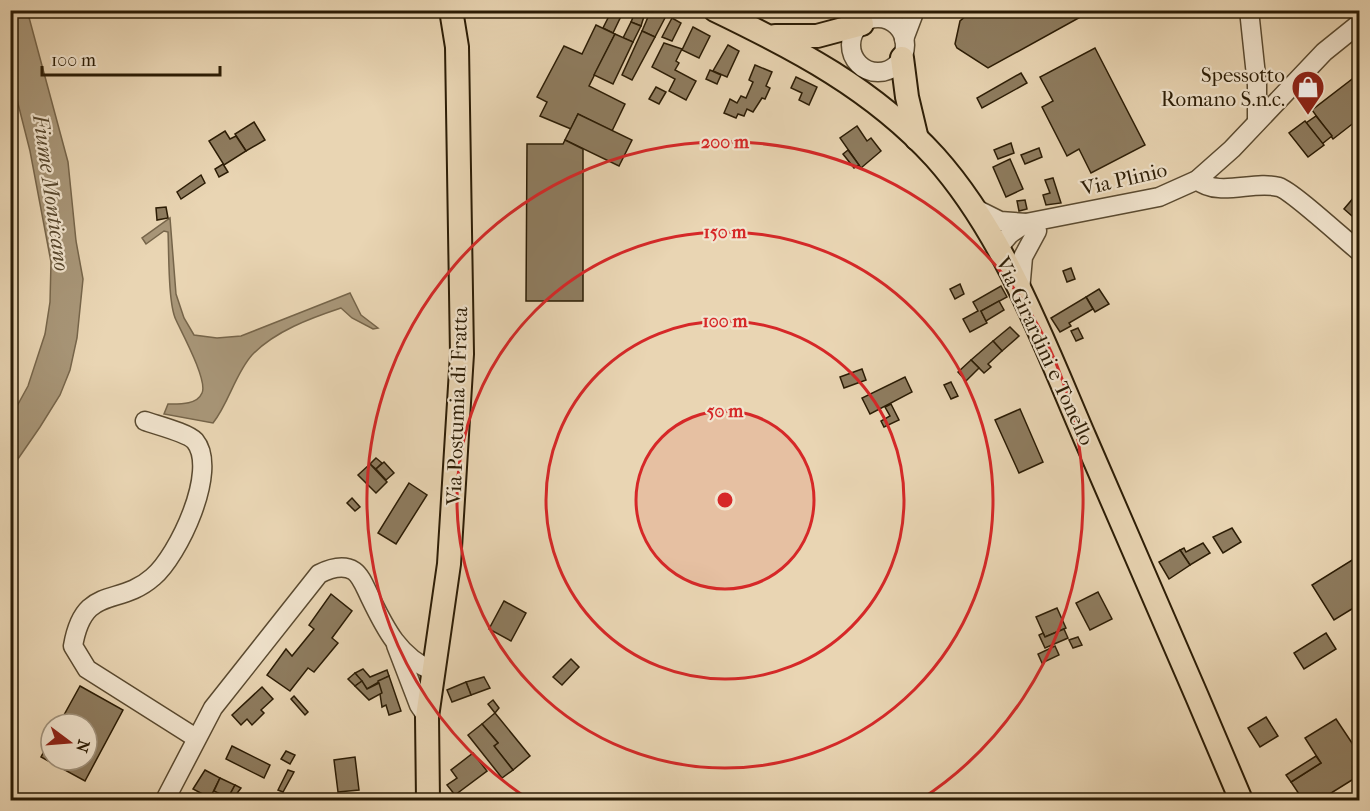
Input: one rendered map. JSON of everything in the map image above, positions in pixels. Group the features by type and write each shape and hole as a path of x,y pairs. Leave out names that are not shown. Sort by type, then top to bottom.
{"main road":[{"name":"Via Postumia di Fratta","path":"428,801 427,717 449,564 462,354 457,47 452,10"},
{"name":"Via Girardini e Tonello","path":"715,10 810,57 865,92 917,139 974,208 998,248 1058,375 1242,801"},
{"path":"765,35 806,38 868,19"},
{"path":"903,48 906,97 917,139"}],"street":[{"path":"903,48 897,26 885,19 868,19 856,30 851,45 855,60 860,66 875,73 883,72 897,64 903,48 915,10"},
{"path":"1249,10 1257,85 1257,122"},
{"name":"Via Plinio","path":"998,248 1016,245 1037,225 1159,197 1197,180 1324,52 1359,23"},
{"path":"1197,180 1211,188 1256,184 1282,187 1359,252"},
{"path":"974,208 1000,221 1037,225 1023,257 1020,295"},
{"path":"145,421 193,438 201,450 204,465 199,493 170,557 154,577 139,587 96,601 82,618 75,632 73,646 87,669 196,738"},
{"path":"165,801 213,708 318,574 330,569 343,568 354,571 362,580 395,644 418,705 427,717"},
{"path":"395,644 420,666 433,671"}],"water":[{"name":"Fiume Monticano","path":"27,10 68,162 76,241 83,279 77,338 70,370 60,395 11,469 11,417 28,386 45,334 50,302 51,262 30,151 11,76 11,11"},
{"path":"170,218 176,294 184,318 194,335 217,338 241,336 350,293 361,315 378,328 373,329 352,318 341,308 306,321 282,332 252,355 213,423 164,414 168,404 196,400 200,397 203,387 198,368 173,312 168,232 164,231 146,244 142,238"}],"building":[{"path":"608,10 624,10 613,33 603,28 610,14"},
{"path":"636,10 646,10 641,26 631,22"},
{"path":"651,10 666,16 655,37 642,31"},
{"path":"966,10 1093,10 988,68 957,48 955,44 960,21 968,14"},
{"path":"672,18 681,23 672,41 662,37"},
{"path":"631,22 641,26 633,42 623,38"},
{"path":"596,25 615,34 589,86 625,104 612,131 578,114 571,129 540,116 547,102 537,97 564,46 582,54"},
{"path":"693,27 710,36 699,58 682,50"},
{"path":"642,31 655,37 632,80 622,75"},
{"path":"615,34 633,42 613,84 594,75"},
{"path":"664,43 682,49 676,61 679,63 675,70 696,81 686,100 669,91 675,79 652,67"},
{"path":"728,45 739,51 727,77 713,71"},
{"path":"1095,48 1145,145 1091,173 1079,149 1067,156 1042,107 1053,101 1040,77"},
{"path":"755,65 772,72 766,86 770,88 765,99 762,98 753,112 747,109 744,116 738,114 736,118 724,113 730,99 737,103 741,96 746,98 753,82 749,80"},
{"path":"710,70 721,75 717,84 706,79"},
{"path":"1021,73 1027,83 982,108 977,98"},
{"path":"1360,73 1360,118 1333,139 1312,110"},
{"path":"796,77 817,87 809,105 799,100 802,93 791,88"},
{"path":"656,87 666,92 659,104 649,99"},
{"path":"578,114 632,140 619,166 565,140"},
{"path":"1316,116 1332,136 1322,144 1306,123"},
{"path":"1305,121 1324,145 1308,157 1289,133"},
{"path":"254,122 265,140 246,151 235,134"},
{"path":"857,126 867,141 871,138 881,151 861,168 840,138"},
{"path":"225,131 230,139 236,136 246,151 224,165 209,141"},
{"path":"565,140 583,149 583,301 526,301 527,144 563,144"},
{"path":"1011,143 1014,153 998,159 994,150"},
{"path":"1039,148 1042,157 1025,164 1021,155"},
{"path":"848,150 859,165 854,168 843,154"},
{"path":"1010,159 1023,189 1006,197 993,167"},
{"path":"223,164 228,172 219,177 215,169"},
{"path":"201,175 205,183 181,199 177,192"},
{"path":"1053,178 1061,203 1046,205 1043,195 1050,193 1045,180"},
{"path":"1360,190 1360,221 1359,222 1344,209"},
{"path":"1025,200 1027,209 1019,211 1017,201"},
{"path":"166,207 168,218 157,220 156,208"},
{"path":"1071,268 1075,279 1067,282 1063,271"},
{"path":"960,284 964,294 955,299 950,289"},
{"path":"1001,286 1007,297 981,311 987,323 970,332 963,319 978,311 973,302"},
{"path":"1099,289 1109,304 1095,312 1086,297"},
{"path":"1086,297 1093,309 1069,323 1071,326 1060,332 1051,318"},
{"path":"999,301 1004,310 986,321 981,311"},
{"path":"1010,327 1019,336 1002,351 993,341"},
{"path":"1078,328 1083,338 1076,341 1071,331"},
{"path":"993,341 1002,351 988,364 991,367 984,373 971,360"},
{"path":"971,360 979,368 966,381 958,372"},
{"path":"862,369 866,380 844,388 840,377"},
{"path":"905,377 912,392 870,414 862,398"},
{"path":"951,382 958,396 951,399 944,385"},
{"path":"891,404 899,420 884,427 881,421 890,416 885,407"},
{"path":"1020,409 1043,462 1019,473 995,420"},
{"path":"376,458 382,463 376,469 370,464"},
{"path":"384,462 394,473 386,480 376,469"},
{"path":"370,464 387,482 376,493 358,475"},
{"path":"409,483 427,495 396,544 378,533"},
{"path":"352,498 360,507 355,511 347,503"},
{"path":"1232,528 1241,542 1223,553 1213,537"},
{"path":"1203,543 1210,553 1190,565 1180,550 1184,548 1186,552"},
{"path":"1180,550 1190,565 1169,579 1159,562"},
{"path":"1360,557 1360,604 1334,620 1312,585"},
{"path":"1098,592 1112,619 1090,630 1076,603"},
{"path":"331,594 352,611 332,638 338,643 314,672 308,668 290,691 267,675 286,649 292,656 314,629 309,625"},
{"path":"504,601 526,613 511,641 489,629"},
{"path":"1057,608 1066,628 1045,637 1036,617"},
{"path":"1064,629 1068,638 1045,648 1039,635 1043,633 1045,637"},
{"path":"1326,633 1336,649 1304,669 1294,653"},
{"path":"1078,637 1082,645 1073,648 1069,640"},
{"path":"1055,646 1059,655 1042,663 1038,654"},
{"path":"571,659 579,667 562,685 553,677"},
{"path":"363,669 370,677 387,670 389,676 367,689 355,673"},
{"path":"355,673 362,681 355,686 348,679"},
{"path":"389,676 401,711 389,715 386,705 382,707 378,681"},
{"path":"484,677 490,688 471,695 466,682"},
{"path":"362,681 367,689 379,683 382,693 369,700 355,686"},
{"path":"466,682 471,695 452,702 447,690"},
{"path":"80,686 123,710 99,755 99,712 66,712"},
{"path":"262,687 273,699 261,710 264,713 252,725 247,719 241,725 232,715"},
{"path":"294,696 308,712 305,715 291,699"},
{"path":"493,700 499,708 495,713 488,704"},
{"path":"495,713 530,756 513,770 494,746 498,743 482,724"},
{"path":"1266,717 1278,736 1260,747 1248,728"},
{"path":"1336,719 1360,755 1360,775 1320,800 1303,800 1291,782 1321,763 1305,738"},
{"path":"482,724 498,743 494,746 513,770 502,778 468,735"},
{"path":"232,746 270,765 264,778 226,759"},
{"path":"286,751 295,755 290,764 281,759"},
{"path":"473,753 487,771 455,795 447,785 457,778 451,770"},
{"path":"1316,756 1321,763 1291,782 1286,775"},
{"path":"355,757 359,790 338,792 334,760"},
{"path":"205,770 220,778 210,798 193,789"},
{"path":"288,770 294,772 283,792 278,790"},
{"path":"68,772 90,772 85,781"},
{"path":"220,778 235,785 228,798 214,791"},
{"path":"235,785 241,788 232,800 228,798"}],"place":[{"name":"Spessotto Romano S.n.c.","path":"1308,116"}]}
